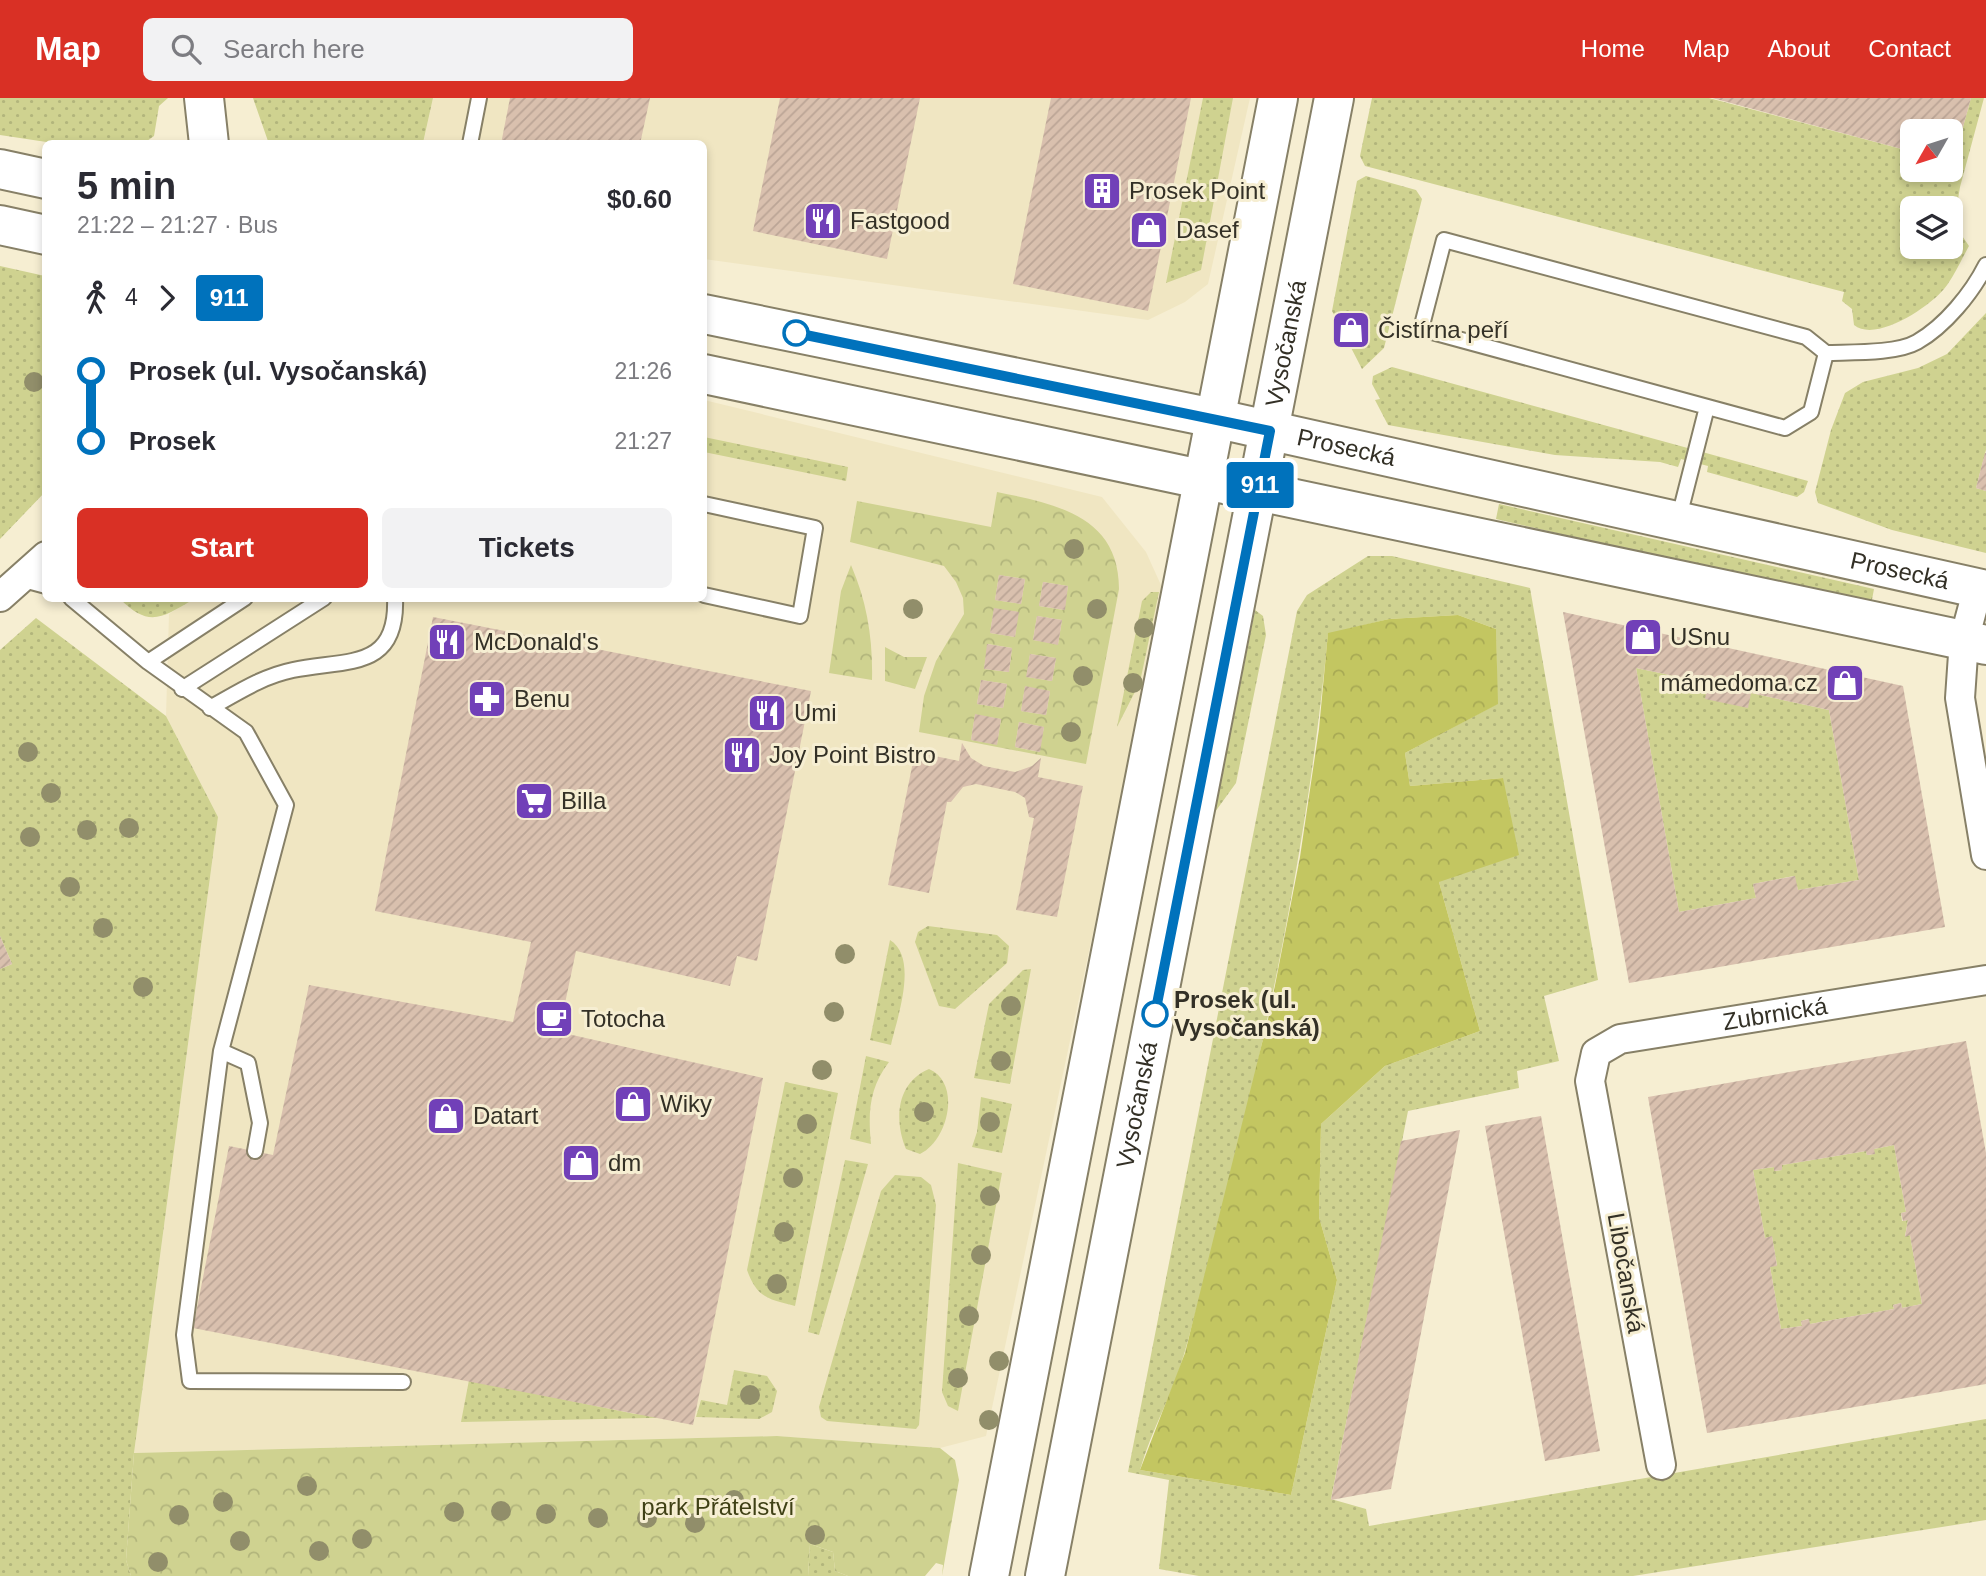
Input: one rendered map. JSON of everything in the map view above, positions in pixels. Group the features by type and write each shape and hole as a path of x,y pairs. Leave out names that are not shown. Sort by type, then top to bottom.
{"main road":[{"path":"204,98 209,140"},
{"path":"989,1576 1278,98"},
{"name":"Vysočanská","path":"1045,1576 1334,98"},
{"path":"0,169 42,178"},
{"path":"0,225 42,234"},
{"name":"Prosecká","path":"707,315 1214,418 1982,589"},
{"path":"707,375 1975,643"}],"street":[{"path":"17,585 42,560"},
{"path":"1982,589 1975,643 1961,706 1986,855"},
{"name":"Zubrnická","path":"1590,1082 1596,1054 1620,1039 1986,980"},
{"name":"Libočanská","path":"1590,1082 1661,1465"}],"lane":[{"path":"471,140 479,98"},
{"path":"1826,353 1811,412 1785,428 1421,329 1444,240 1806,337 1826,353 1871,352 1916,343 1950,314 1986,265"},
{"path":"1678,521 1707,407"},
{"path":"707,505 815,528 800,615 707,597"},
{"path":"76,602 182,689 246,732 286,805 221,1051 184,1335 190,1381 403,1382"},
{"path":"148,662 239,602"},
{"path":"182,689 318,602"},
{"path":"210,708 255,682 292,670 363,660 387,644 396,620 395,602"},
{"path":"221,1051 248,1063 260,1124 254,1151"}],"shaded area":[{"name":"Prosek Point","path":"433,98 1250,98 1208,284 1185,302 1148,320 707,259 707,140 424,140"},
{"path":"707,401 1102,497 1146,552 1165,594 986,1436 940,1448 777,1436 134,1453 218,817 166,716 169,614 188,602 707,602"}],"green space":[{"path":"0,98 168,98 159,106 154,136 148,140 42,141 0,135"},
{"path":"253,98 433,98 424,140 268,140"},
{"path":"1203,98 1233,98 1201,270 1166,283"},
{"path":"1372,98 1709,98 1900,149 1900,182 1961,182 1959,196 1900,196 1900,259 1962,259 1944,289 1927,305 1888,326 1875,330 1864,329 1854,325 1852,309 1842,301 1844,292 1365,166 1360,156"},
{"path":"1971,98 1984,98 1964,172 1964,123"},
{"path":"1366,176 1416,190 1422,199 1384,348 1362,369 1332,311 1357,181"},
{"path":"1963,237 1969,246 1963,257"},
{"path":"0,266 42,275 42,495 0,539"},
{"path":"1986,313 1986,450 1976,488 1986,491 1986,553 1892,530 1818,503 1815,492 1831,430 1845,393 1863,382 1918,368 1947,354"},
{"path":"1392,367 1808,481 1804,492 1797,497 1707,472 1708,466 1681,459 1678,467 1660,462 1555,455 1388,425 1375,400 1380,399 1372,384 1373,376"},
{"path":"707,438 848,467 846,481 707,453"},
{"path":"997,492 1041,502 1062,509 1096,529 1108,545 1116,564 1119,589 1086,764 919,732 924,696 936,661 964,614 963,598 956,582 944,566 850,542 857,501 991,527","holes":["999,575 1025,579 1021,604 995,600","1043,582 1068,586 1064,610 1039,606","994,609 1018,612 1015,637 990,633","1037,616 1062,620 1058,644 1033,640","988,644 1012,648 1009,672 984,669","1030,654 1056,658 1052,681 1027,677","981,680 1007,684 1003,708 977,704","1025,687 1050,691 1046,715 1021,711","975,715 1001,719 997,744 971,740","1019,722 1044,727 1039,752 1015,747"]},
{"path":"1499,504 1874,589 1871,605 1496,519"},
{"path":"1368,556 1392,556 1530,588 1598,980 1544,996 1559,1061 1517,1071 1519,1088 1408,1111 1331,1499 1366,1509 1369,1526 1986,1419 1986,1520 1633,1576 1199,1576 1159,1569 1169,1480 1128,1472 1297,611 1307,595","holes":["1458,615 1496,629 1497,704 1405,753 1410,786 1503,778 1439,882 1480,1031 1385,1066 1321,1124 1319,1217 1337,1280 1291,1495 1140,1470 1185,1351 1253,1085 1290,906 1305,816 1328,634 1389,619"]},
{"path":"851,565 868,621 872,680 829,673 841,591"},
{"path":"1151,592 1159,592 1140,682 1117,727 1142,601"},
{"path":"123,602 189,602 156,617 139,614"},
{"path":"1255,610 1263,616 1266,635 1236,783 1215,812"},
{"path":"1458,615 1496,629 1498,704 1405,753 1410,786 1503,778 1519,855 1439,882 1480,1031 1385,1066 1321,1124 1319,1217 1337,1280 1291,1495 1140,1470 1185,1353 1270,1011 1300,857 1319,729 1328,633 1389,619"},
{"path":"36,618 166,716 218,817 134,1453 126,1560 131,1576 0,1576 0,969 12,964 0,936 0,650"},
{"path":"885,647 904,657 927,657 915,689 885,681"},
{"path":"1636,668 1708,683 1706,699 1751,693 1829,710 1859,880 1798,890 1794,876 1753,884 1756,898 1679,912"},
{"path":"928,926 997,935 1009,946 1007,963 955,1009 939,1006 915,942 918,932"},
{"path":"890,940 899,949 905,974 891,1045 870,1040"},
{"path":"1031,969 1010,1084 974,1078 989,1004 1023,970"},
{"path":"866,1056 889,1062 877,1081 871,1101 871,1144 850,1139"},
{"path":"929,1069 939,1076 945,1086 947,1112 938,1137 920,1154 906,1149 899,1115 904,1093 910,1083"},
{"path":"785,1082 838,1093 795,1306 759,1292 747,1270"},
{"path":"981,1097 1012,1104 1002,1153 972,1147 977,1132"},
{"path":"1894,1145 1906,1212 1901,1213 1902,1221 1908,1220 1905,1236 1910,1235 1922,1304 1902,1308 1901,1303 1893,1305 1894,1309 1810,1324 1808,1319 1801,1321 1802,1326 1781,1329 1770,1267 1777,1265 1772,1237 1765,1238 1753,1170 1774,1167 1775,1171 1782,1170 1782,1165 1866,1151 1867,1155 1874,1154 1874,1149"},
{"path":"845,1160 868,1164 819,1335 808,1332"},
{"path":"958,1163 1002,1173 958,1411 948,1406 942,1392"},
{"path":"895,1175 921,1177 931,1185 936,1205 919,1425 916,1429 827,1421 821,1417 819,1407 881,1191"},
{"path":"734,1370 767,1376 777,1391 772,1412 759,1419 697,1417 461,1422 469,1380 635,1414 696,1417 701,1400 727,1405"},
{"name":"park Přátelství","path":"777,1436 940,1448 955,1460 959,1480 942,1576 943,1565 936,1563 925,1576 848,1576 835,1571 833,1552 810,1544 808,1576 131,1576 126,1560 134,1453"},
{"path":"810,1544 833,1552 835,1571 848,1576 808,1576"}],"building":[{"path":"510,98 650,98 641,140 502,140"},
{"path":"780,98 920,98 887,259 753,231"},
{"name":"Prosek Point","path":"1051,98 1191,98 1148,311 1013,284"},
{"path":"1712,98 1971,98 1964,123 1964,119 1900,119 1900,149"},
{"path":"1986,453 1986,491 1976,488"},
{"path":"999,575 1025,579 1021,604 995,600"},
{"path":"1043,582 1068,586 1065,610 1039,606"},
{"path":"994,608 1019,612 1015,637 990,633"},
{"path":"1563,612 1903,686 1945,927 1629,983","holes":["1636,668 1708,683 1705,699 1748,708 1751,693 1829,710 1859,880 1798,890 1795,876 1753,884 1756,898 1679,912"]},
{"path":"1037,616 1062,620 1058,645 1033,640"},
{"path":"433,617 811,691 757,961 737,956 730,986 576,951 559,1032 763,1078 693,1425 193,1328 229,1146 273,1155 309,985 513,1022 531,942 375,911"},
{"path":"987,644 1012,648 1009,672 984,669"},
{"path":"1030,654 1056,658 1052,681 1026,677"},
{"path":"981,680 1007,684 1003,708 977,704"},
{"path":"1025,686 1050,691 1046,715 1021,711"},
{"path":"975,714 1001,719 997,745 971,740"},
{"path":"1019,722 1044,727 1040,752 1015,747"},
{"path":"962,743 971,758 984,766 1015,772 1032,766 1041,758 1038,777 1083,786 1057,917 1016,910 1034,818 1029,817 1025,798 1015,792 976,784 963,787 951,802 947,802 929,893 888,885 915,752 959,761"},
{"path":"0,936 12,964 0,969"},
{"path":"1966,1041 1986,1153 1986,1384 1707,1433 1648,1097","holes":["1894,1145 1906,1212 1901,1213 1903,1221 1908,1220 1905,1237 1910,1235 1922,1304 1902,1308 1901,1303 1893,1305 1894,1309 1810,1324 1809,1319 1801,1321 1802,1326 1781,1329 1770,1267 1777,1266 1772,1236 1765,1238 1753,1170 1774,1167 1774,1171 1782,1170 1782,1165 1866,1151 1867,1155 1875,1154 1874,1149"]},
{"path":"1541,1116 1600,1451 1545,1461 1485,1126"},
{"path":"1460,1130 1391,1489 1331,1500 1401,1141"}],"bus line":[{"name":"911","path":"796,333 1270,431 1155,1014"}],"place":[{"name":"Prosek Point","path":"1102,191"},
{"name":"Fastgood","path":"823,221"},
{"name":"Dasef","path":"1149,230"},
{"name":"Čistírna peří","path":"1351,330"},
{"name":"USnu","path":"1643,637"},
{"name":"McDonald's","path":"447,642"},
{"name":"mámedoma.cz","path":"1845,683"},
{"name":"Benu","path":"487,699"},
{"name":"Umi","path":"767,713"},
{"name":"Joy Point Bistro","path":"742,755"},
{"name":"Billa","path":"534,801"},
{"name":"Prosek (ul. Vysočanská)","path":"1155,1014"},
{"name":"Totocha","path":"554,1019"},
{"name":"Wiky","path":"633,1104"},
{"name":"Datart","path":"446,1116"},
{"name":"dm","path":"581,1163"}]}
